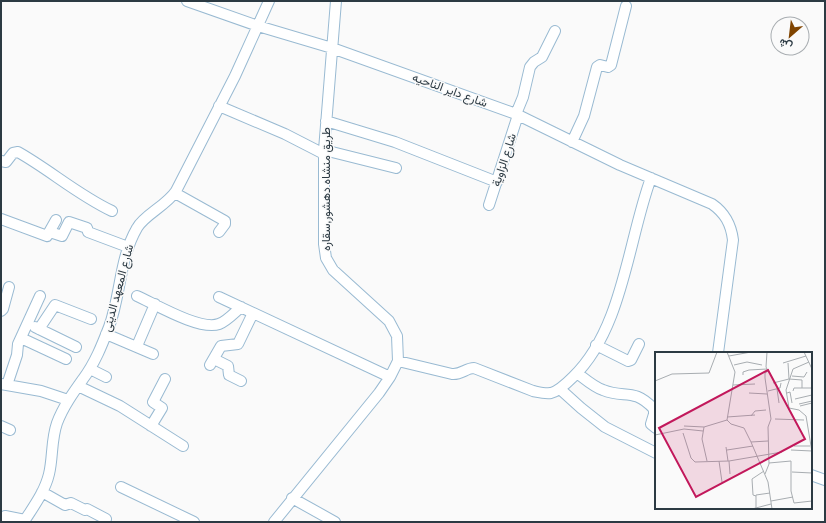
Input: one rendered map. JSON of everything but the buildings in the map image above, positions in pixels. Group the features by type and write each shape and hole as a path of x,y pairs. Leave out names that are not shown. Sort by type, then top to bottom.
{"street":[{"name":"شارع داير الناحيه","path":"187,1 258,26 332,48 517,114 572,142 650,178 716,206 725,215 732,230 733,240 718,352"},
{"name":"شارع المعهد الدينى","path":"1,519 5,516 22,521 25,519 42,492 49,474 56,427 68,400 90,369 106,334 114,311 128,247 138,226 164,206 175,193 219,106 269,1"},
{"name":"طريق منشاه دهشور,سقاره","path":"274,522 379,393 390,377 398,360 397,336 389,321 333,270 326,258 324,244 324,152 336,1"},
{"path":"572,142 584,116 597,68 600,65 608,67 611,65 626,6"},
{"name":"شارع الزاوية","path":"489,205 523,98 530,67 534,62 542,57 554,31"},
{"path":"219,106 324,152 396,168"},
{"path":"326,121 395,142 497,182"},
{"path":"2,164 14,152 18,152 36,162 88,199 112,211"},
{"path":"398,360 457,375 467,369 474,368 533,391 542,393 550,393 560,389 577,373 596,345 610,315 628,263 642,203 650,178"},
{"path":"175,193 225,221 225,224 220,232"},
{"path":"1,219 47,236 56,220"},
{"path":"50,232 62,236 69,222 87,228 88,232 128,247"},
{"path":"1,311 10,287"},
{"path":"40,296 21,338 4,385 41,392 68,400"},
{"path":"137,296 206,325 219,324 241,307"},
{"path":"219,297 390,377"},
{"path":"137,346 155,304"},
{"path":"39,329 55,305 91,319"},
{"path":"241,381 229,375 228,366 212,362 222,345 238,344 253,313"},
{"path":"27,324 76,347"},
{"path":"106,334 153,354"},
{"path":"21,338 66,359"},
{"path":"596,345 628,361 631,360 639,344"},
{"path":"90,369 106,377"},
{"path":"577,373 602,390 631,394 641,398 654,409 651,424 655,427"},
{"path":"151,426 162,409 153,402 165,379"},
{"path":"78,386 120,406 183,446"},
{"path":"560,389 605,427 655,452"},
{"path":"812,475 825,480"},
{"path":"121,487 194,522"},
{"path":"42,492 65,505 71,503 85,510 87,508 106,519"},
{"path":"292,498 333,521"}]}
